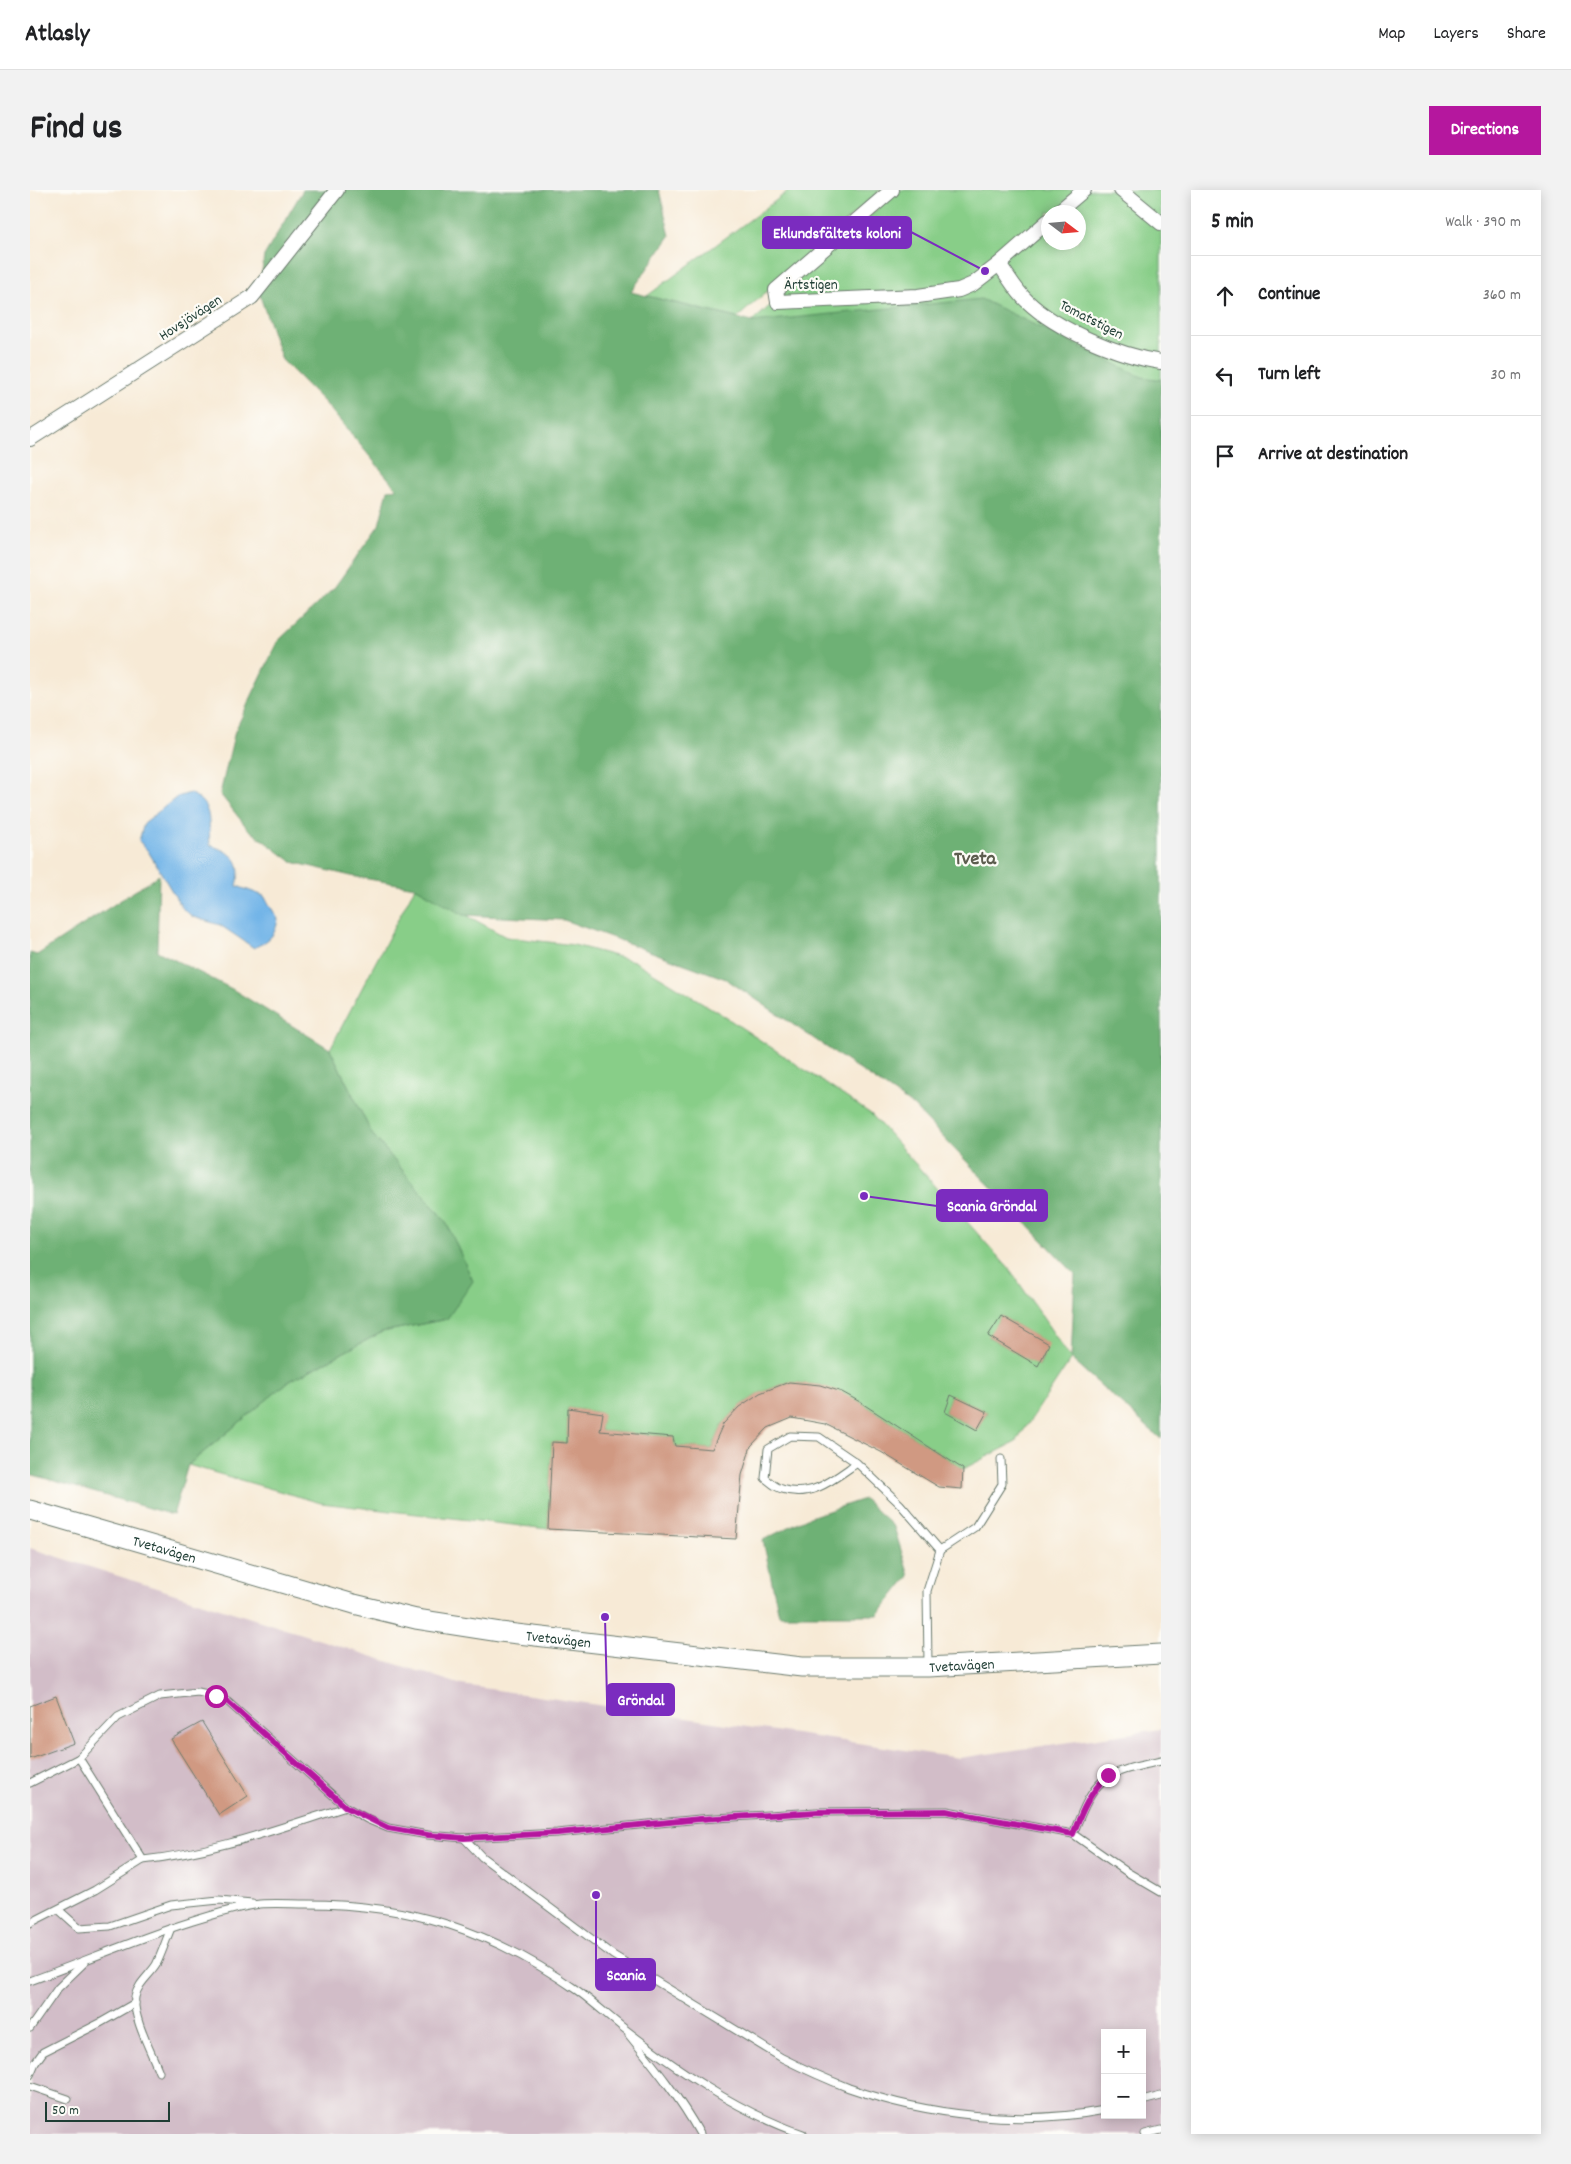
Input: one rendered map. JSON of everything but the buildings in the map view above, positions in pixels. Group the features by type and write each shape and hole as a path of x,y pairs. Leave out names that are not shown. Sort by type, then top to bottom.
{"main road":[{"name":"Tvetavägen","path":"30,1510 354,1604 416,1618 500,1632 802,1667 928,1667 1161,1654"}],"street":[{"name":"Hovsjövägen","path":"30,439 252,296 337,190"},
{"name":"Ärtstigen","path":"892,190 776,290 778,302 918,296 959,290 973,284 999,264"},
{"path":"1066,205 1084,190"},
{"path":"1121,190 1161,223"},
{"path":"999,264 1041,226"},
{"name":"Tomatstigen","path":"999,264 1026,301 1064,327 1114,351 1161,362"}],"lane":[{"path":"858,1463 820,1489 801,1491 781,1489 765,1478 768,1449 790,1436 819,1438 858,1463 900,1504 940,1550"},
{"path":"928,1667 926,1591 940,1550 974,1527 1002,1484 1002,1459"},
{"path":"30,1783 79,1758 118,1717 160,1696 198,1692 216,1696 228,1702 346,1807 388,1828 428,1835 464,1838 558,1833 710,1818 817,1812 946,1811 1073,1834 1127,1872 1161,1892"},
{"path":"79,1758 143,1860"},
{"path":"1073,1834 1087,1800 1108,1775 1123,1769 1161,1761"},
{"path":"30,1923 59,1910 143,1860 184,1854 242,1839 346,1807"},
{"path":"464,1838 482,1857 613,1954 782,2058 811,2072 849,2088 928,2109 966,2114 1051,2116 1101,2110"},
{"path":"59,1910 79,1928 110,1926 171,1905 219,1900 260,1904 344,1904 374,1907 441,1922 470,1932 525,1956 579,1992 622,2027 721,2097 755,2115 803,2134"},
{"path":"30,1981 171,1928 214,1914 260,1904"},
{"path":"159,2072 140,2024 135,2003 138,1988 155,1967 171,1928"},
{"path":"30,2028 58,1988 86,1961"},
{"path":"30,2076 35,2063 43,2052 100,2024 135,2003"},
{"path":"622,2027 666,2080 700,2134"},
{"path":"30,2086 68,2099"},
{"path":"1146,2099 1161,2096"},
{"path":"1145,2134 1161,2130"}],"shaded area":[{"path":"30,1548 462,1685 959,1758 1161,1729 1161,2134 30,2134"}],"green space":[{"path":"303,190 659,190 670,236 631,292 752,322 981,299 1142,377 1161,380 1161,1439 1071,1359 1075,1274 913,1106 726,979 564,920 463,915 415,887 351,876 292,862 248,829 220,794 235,731 278,641 334,588 379,525 388,490 397,489 326,404 282,360 259,293 264,256"},
{"path":"790,190 881,190 737,318 647,296"},
{"path":"898,190 1161,190 1161,380 752,322"},
{"path":"159,875 157,951 232,989 330,1049 372,1134 446,1222 473,1281 447,1319 382,1332 288,1382 188,1465 173,1515 30,1474 30,953 37,955"},
{"path":"415,887 506,937 574,945 634,961 721,1014 871,1114 1011,1271 1071,1359 1016,1442 963,1469 860,1402 820,1385 789,1382 760,1393 739,1407 723,1424 712,1449 675,1446 673,1437 600,1431 602,1413 568,1408 567,1443 552,1442 548,1529 321,1503 188,1465 288,1382 382,1332 447,1319 446,1222 372,1134 330,1049","holes":["1001,1316 1048,1344 1039,1366 989,1337","951,1395 987,1412 977,1430 945,1412"]},
{"path":"864,1499 894,1527 909,1576 878,1615 779,1615 763,1540 807,1518"}],"water":[{"path":"190,793 203,803 206,809 209,822 210,845 225,851 235,859 239,869 237,886 264,896 278,919 273,934 264,943 254,948 220,925 193,917 182,908 148,851 139,841 144,823 177,797"}],"place":[{"name":"Eklundsfältets koloni","path":"985,271"},
{"name":"Scania Gröndal","path":"864,1196"},
{"name":"Gröndal","path":"605,1617"},
{"name":"Scania","path":"596,1895"}],"district":[{"name":"Tveta","path":"975,857"}],"route":[{"path":"216,1696 228,1702 346,1807 388,1828 428,1835 464,1838 558,1833 700,1819 817,1812 946,1811 1073,1834 1087,1800 1108,1775"}]}
